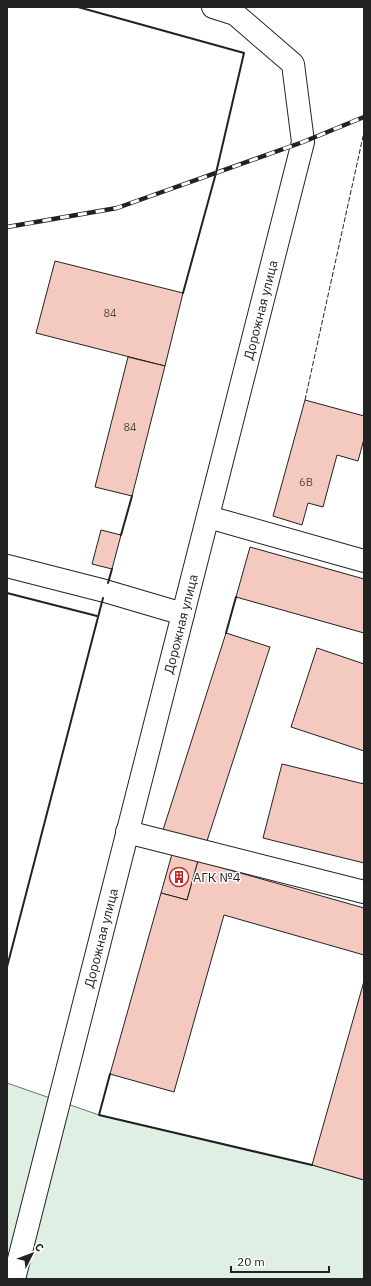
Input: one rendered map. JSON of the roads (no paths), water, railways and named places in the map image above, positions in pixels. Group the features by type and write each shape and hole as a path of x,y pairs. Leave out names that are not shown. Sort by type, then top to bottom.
{"street":[{"name":"Дорожная улица","path":"14,1279 303,142 293,64 235,14 213,7"},
{"path":"208,517 364,561"},
{"path":"7,566 105,591 183,614"},
{"path":"127,832 364,892"}],"railway":[{"path":"7,227 117,208 303,142 364,117"}],"place":[{"name":"АГК №4","path":"179,877"}]}
